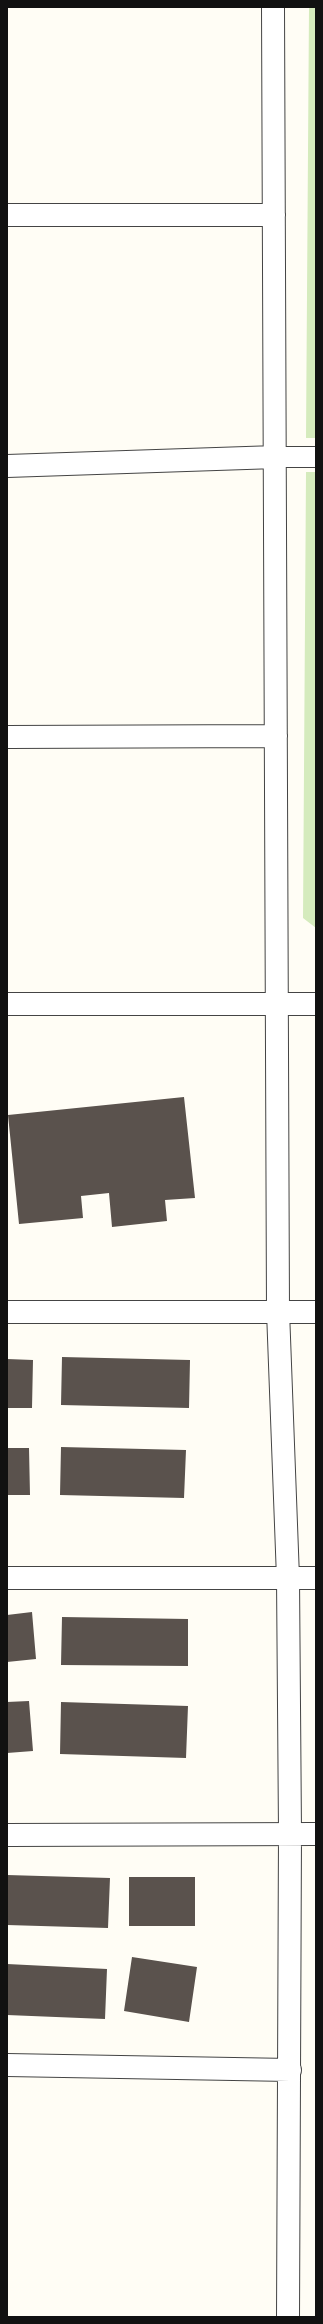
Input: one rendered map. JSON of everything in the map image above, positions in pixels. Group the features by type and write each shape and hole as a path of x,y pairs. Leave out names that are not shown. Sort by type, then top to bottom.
{"street":[{"path":"273,7 276,457 278,1311 288,1578 290,1833 288,2317"},
{"path":"7,214 274,215"},
{"path":"7,466 276,457"},
{"path":"7,737 276,736"},
{"path":"7,1004 316,1004"},
{"path":"7,1312 316,1312"},
{"path":"7,1578 316,1578"},
{"path":"7,1835 316,1834"},
{"path":"7,2065 290,2070"}],"lane":[{"path":"276,457 316,457"}],"green space":[{"path":"309,7 316,7 316,438 306,438"},
{"path":"306,472 316,472 316,928 303,918"}],"building":[{"path":"184,1097 195,1198 165,1200 167,1221 112,1227 109,1193 81,1196 83,1218 19,1224 8,1115"},
{"path":"62,1357 190,1360 189,1408 61,1405"},
{"path":"7,1359 33,1360 32,1408 7,1408"},
{"path":"61,1447 186,1450 184,1498 60,1495"},
{"path":"7,1448 29,1448 30,1495 7,1495"},
{"path":"32,1612 36,1659 7,1662 7,1615"},
{"path":"62,1617 188,1619 188,1666 61,1665"},
{"path":"29,1701 33,1751 7,1753 7,1702"},
{"path":"61,1702 188,1706 186,1758 60,1754"},
{"path":"7,1875 110,1878 108,1928 7,1925"},
{"path":"129,1877 195,1877 195,1926 129,1926"},
{"path":"132,1957 197,1967 189,2022 124,2011"},
{"path":"7,1964 107,1969 105,2019 7,2015"}]}
